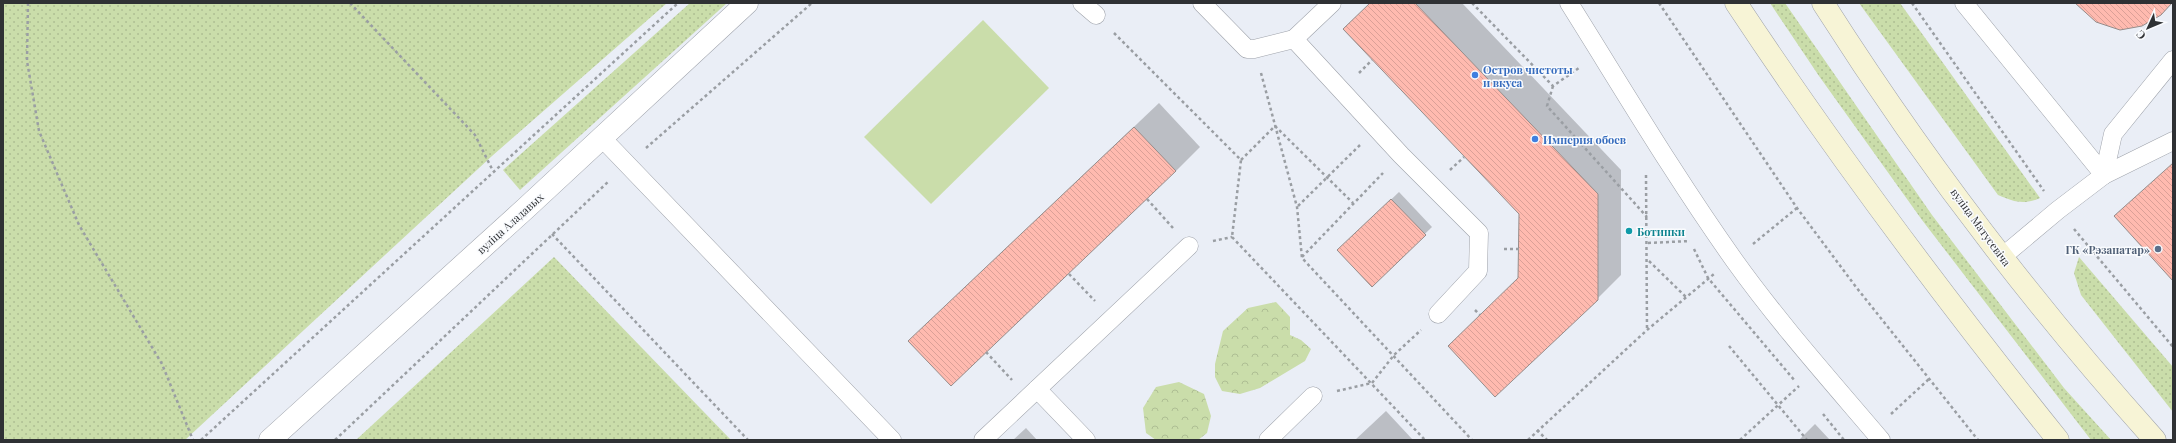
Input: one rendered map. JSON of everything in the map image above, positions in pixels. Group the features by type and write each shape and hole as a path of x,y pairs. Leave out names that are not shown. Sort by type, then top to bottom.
{"main road":[{"path":"1736,3 1778,68 1960,318 2058,440"},
{"name":"вуліца Матусевіча","path":"1823,3 1884,95 2002,257 2103,382 2155,440"}],"street":[{"name":"вуліца Аладавых","path":"270,440 747,3"}],"lane":[{"path":"1082,3 1096,15"},
{"path":"1202,3 1247,49 1254,49 1294,40 1332,3"},
{"path":"1569,3 1692,197 1734,259 1769,307 1877,435"},
{"path":"1964,3 2104,175"},
{"path":"1294,40 1376,129 1479,233 1478,271 1438,314"},
{"path":"2104,175 2113,134 2173,60"},
{"path":"602,137 892,440"},
{"path":"2002,257 2058,210 2104,175 2173,141"},
{"path":"983,440 1189,246"},
{"path":"1033,393 1086,440"},
{"path":"1268,440 1313,396"}],"path":[{"path":"28,3 27,61 39,131 79,225 162,364 193,440"},
{"path":"350,3 475,135 493,171"},
{"path":"201,440 678,3"},
{"path":"335,440 627,164 812,3"},
{"path":"1472,3 1553,86"},
{"path":"1659,3 1797,208 1856,287 1978,440"},
{"path":"1912,3 2058,210 2173,347"},
{"path":"1096,15 1241,160"},
{"path":"1254,49 1297,207 1302,258 1472,440"},
{"path":"1583,65 1553,86 1547,106 1647,217"},
{"path":"1275,126 1241,160 1232,236 1425,440"},
{"path":"1275,126 1353,203"},
{"path":"1297,207 1376,129"},
{"path":"1302,258 1353,203 1401,155"},
{"path":"1646,168 1648,243 1647,330"},
{"path":"1147,199 1189,246"},
{"path":"1528,440 1537,430 1647,330 1687,298 1708,278 1797,208"},
{"path":"552,234 748,440"},
{"path":"1648,243 1690,241"},
{"path":"1648,260 1687,298"},
{"path":"1068,274 1112,318"},
{"path":"1313,396 1372,383 1394,355 1438,314"},
{"path":"1749,328 1804,391"},
{"path":"1729,346 1777,406 1807,440"},
{"path":"986,352 1033,393"},
{"path":"1877,435 1929,379"},
{"path":"1740,440 1799,386"},
{"path":"1821,412 1844,440"},
{"path":"1537,430 1547,440"}],"green space":[{"path":"3,3 667,3 492,156 185,440 3,440"},
{"path":"690,3 727,3 520,190 503,170"},
{"path":"1770,3 1785,3 1932,215 2064,388 2111,440 2091,440 1922,220 1819,76"},
{"path":"1859,3 1900,3 2040,198 2019,202 1998,195"},
{"path":"983,20 1049,88 931,204 864,137"},
{"path":"554,257 731,440 356,440"},
{"path":"2079,257 2173,367 2173,412 2081,295 2074,273"},
{"path":"1276,302 1290,317 1290,335 1301,340 1311,349 1305,361 1260,388 1240,394 1222,391 1215,377 1215,364 1223,331 1248,308"},
{"path":"1179,382 1204,394 1211,416 1207,433 1198,440 1156,440 1146,433 1143,408 1156,387"}],"building":[{"path":"1370,3 1415,3 1598,194 1598,300 1495,397 1448,346 1518,278 1519,214 1343,29"},
{"path":"2075,3 2172,3 2161,15 2142,26 2120,30 2096,22"},
{"path":"1134,127 1176,171 951,386 908,341"},
{"name":"ГК «Рэзанатар»","path":"2173,163 2173,281 2114,216"},
{"path":"1391,199 1426,235 1372,287 1337,250"}],"place":[{"name":"Остров чистоты и вкуса","path":"1475,75"},
{"name":"Империя обоев","path":"1535,139"},
{"name":"Ботинки","path":"1629,231"},
{"name":"ГК «Рэзанатар»","path":"2158,249"}]}
